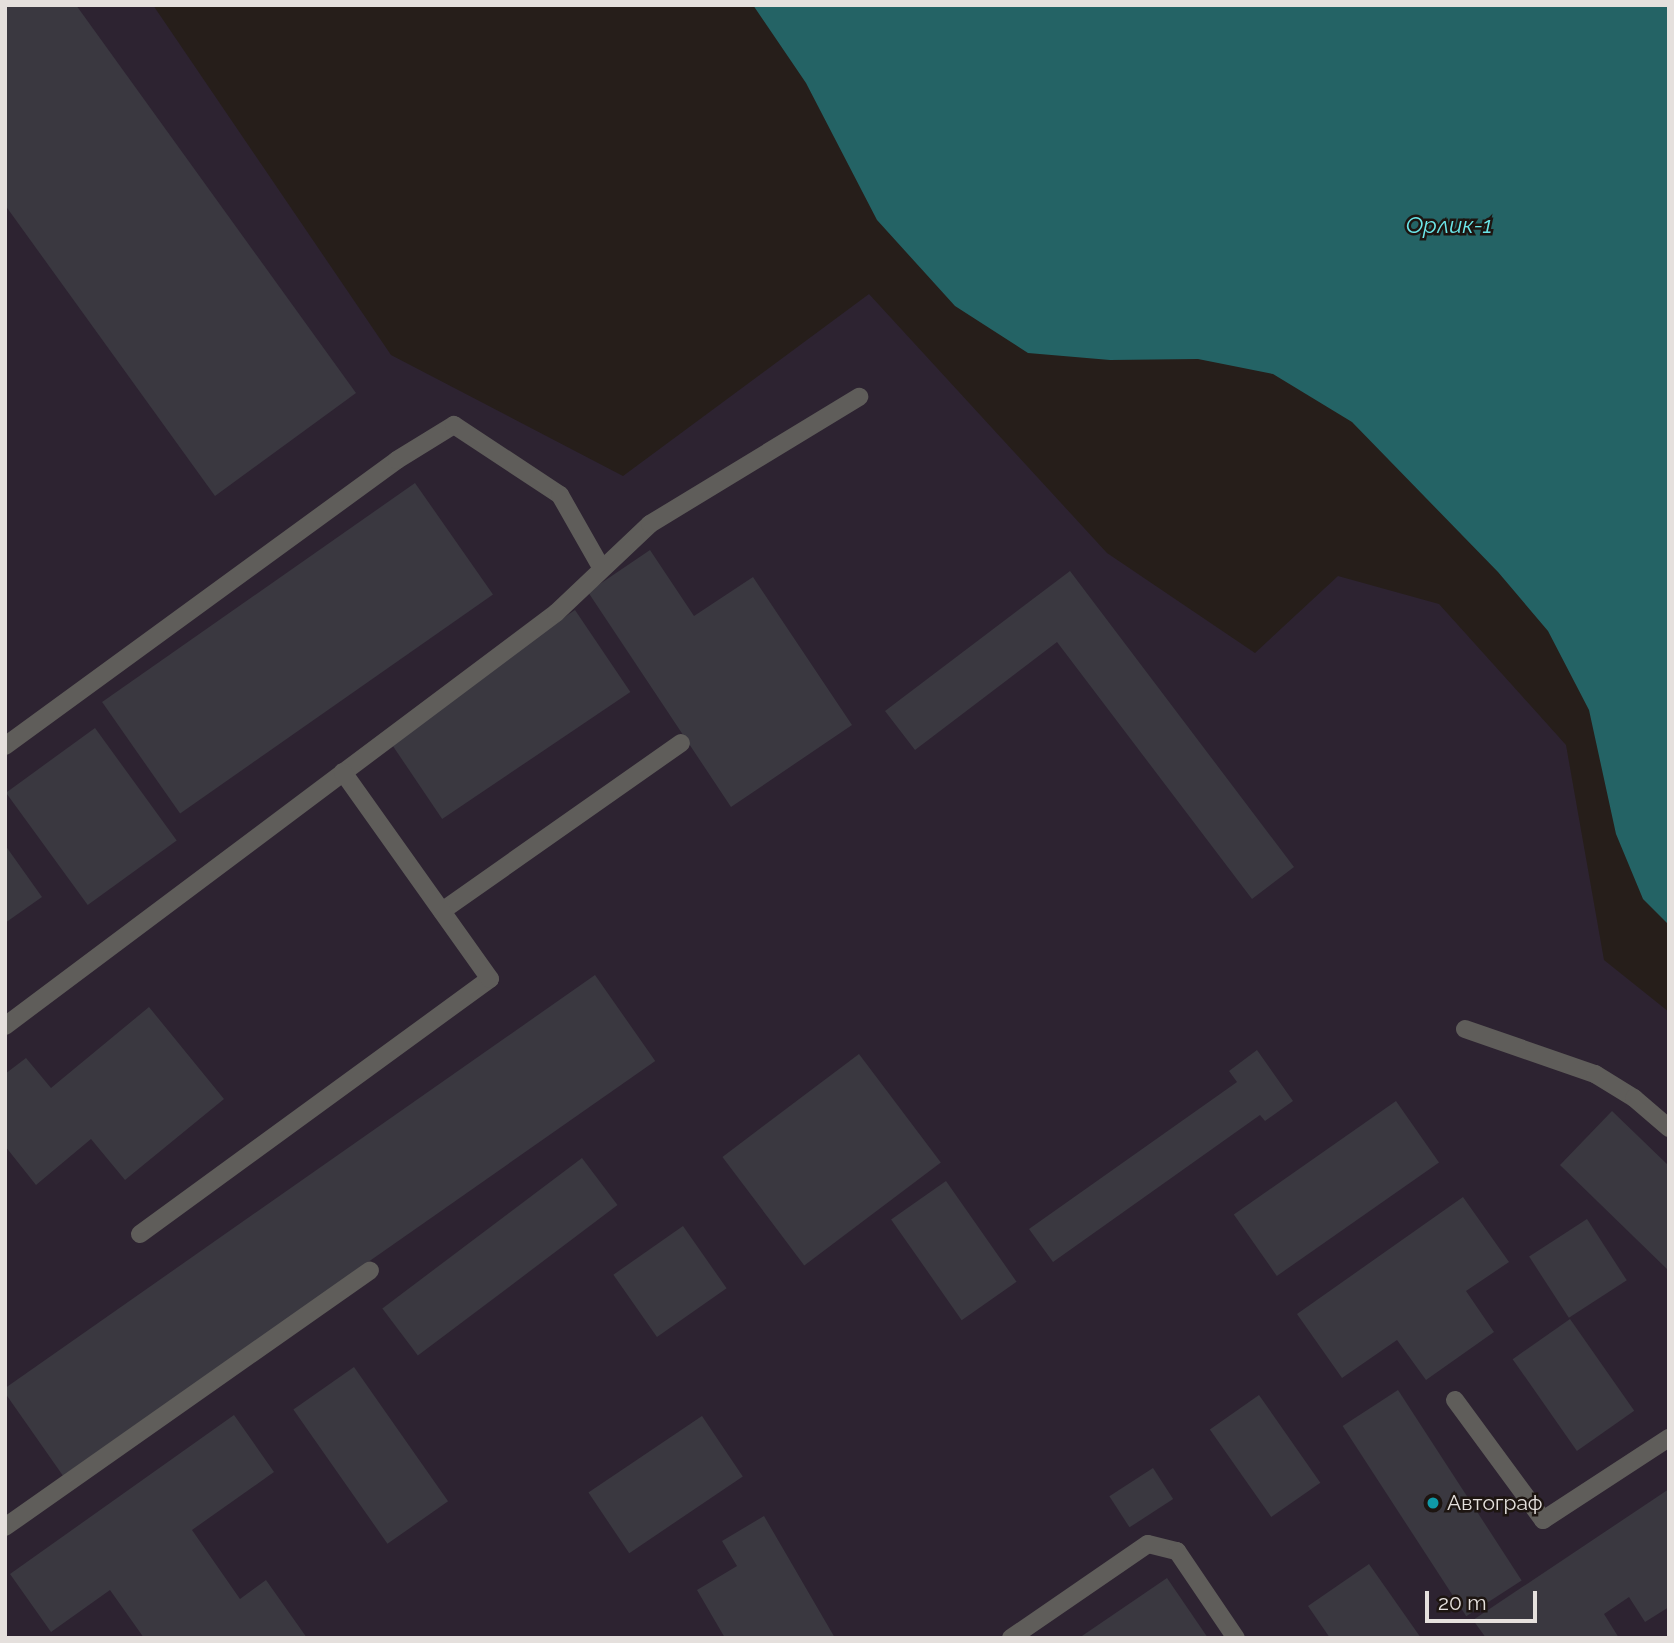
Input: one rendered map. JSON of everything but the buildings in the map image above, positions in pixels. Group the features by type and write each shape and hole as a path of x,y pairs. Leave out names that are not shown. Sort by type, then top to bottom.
{"street":[{"path":"5,1026 556,613 650,524 859,397"},
{"path":"5,746 397,460 454,425 560,495 602,569"},
{"path":"442,911 681,743"},
{"path":"140,1234 490,978 344,772"},
{"path":"1465,1029 1595,1074 1634,1098 1669,1128"},
{"path":"5,1527 370,1270"},
{"path":"1455,1400 1543,1520 1669,1438"},
{"path":"1012,1638 1149,1544 1177,1552 1236,1638"}],"shaded area":[{"path":"5,5 153,5 391,355 623,476 869,294 1107,553 1255,653 1338,576 1439,604 1566,745 1604,960 1669,1012 1669,1638 5,1638"}],"water":[{"name":"Орлик-1","path":"753,5 1669,5 1669,925 1643,899 1616,834 1589,710 1548,631 1498,572 1352,422 1273,374 1198,359 1110,360 1028,353 955,306 877,220 806,83"}],"place":[{"name":"Автограф","path":"1433,1503"}]}
